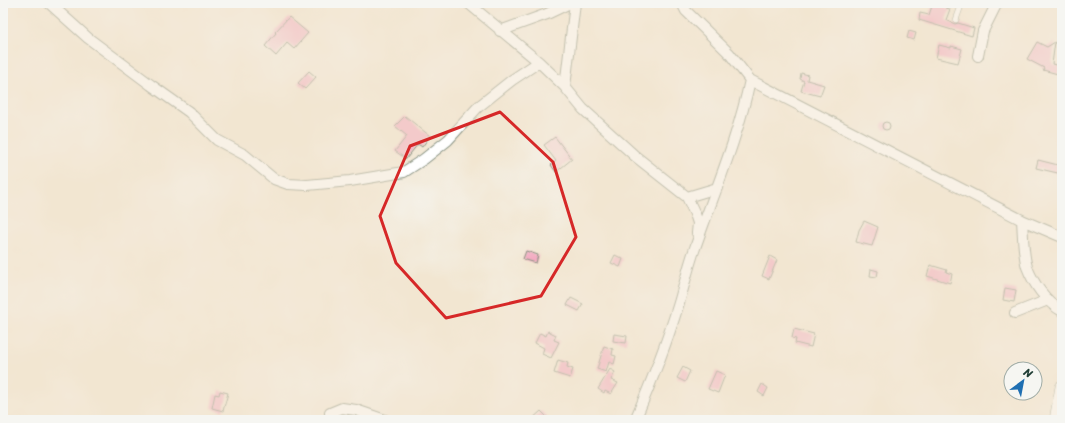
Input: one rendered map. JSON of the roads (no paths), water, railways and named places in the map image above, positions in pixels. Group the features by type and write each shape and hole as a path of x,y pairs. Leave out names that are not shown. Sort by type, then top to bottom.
{"street":[{"path":"49,3 88,38 189,112 217,140 244,156 274,179 288,184 307,185 350,181 404,172 424,159 448,140 478,107 512,80 539,62"},
{"path":"468,3 539,62 565,87 583,109 635,156 687,197 698,224 694,249"},
{"path":"500,31 547,14 570,3"},
{"path":"565,87 575,3"},
{"path":"682,3 686,11 729,53 750,80 1022,220 1062,237"},
{"path":"978,56 983,31 997,3"},
{"path":"635,420 657,370 694,249 717,188 744,107 750,80"},
{"path":"687,197 717,188"},
{"path":"1022,220 1027,266 1037,286 1048,300 1062,310"},
{"path":"1015,312 1048,300"},
{"path":"1056,420 1062,387"},
{"path":"330,413 342,408 356,410 385,420"}],"lane":[{"path":"956,20 962,3"}]}
